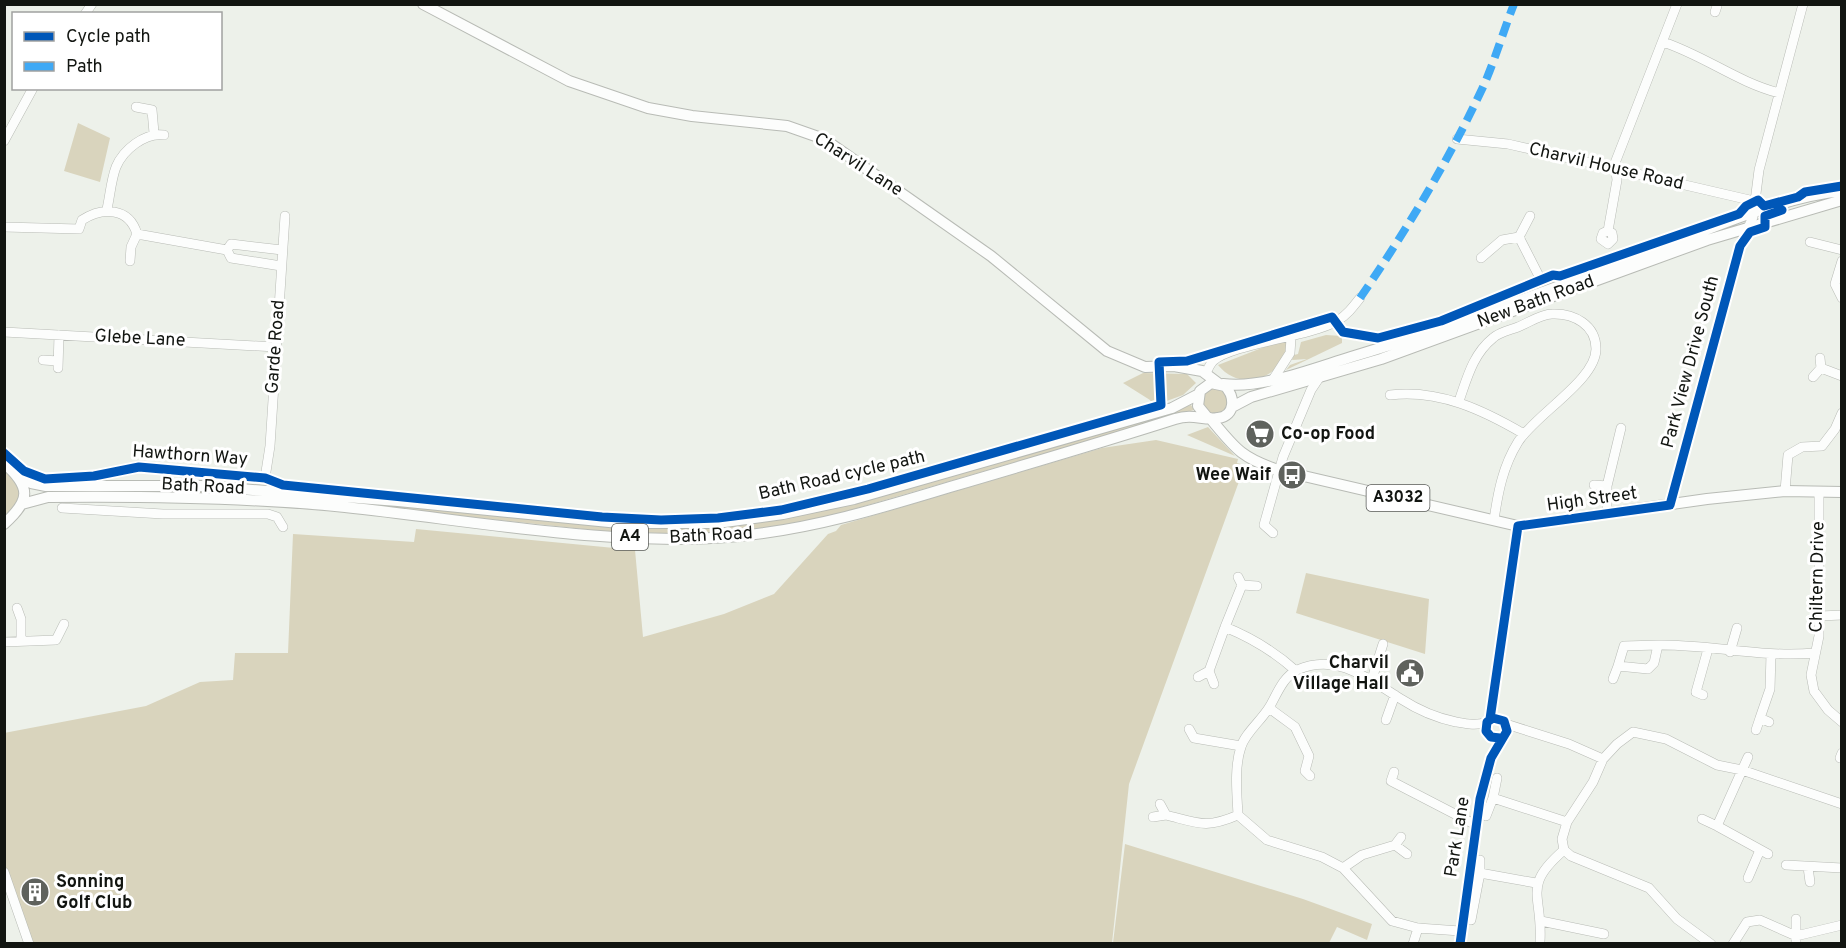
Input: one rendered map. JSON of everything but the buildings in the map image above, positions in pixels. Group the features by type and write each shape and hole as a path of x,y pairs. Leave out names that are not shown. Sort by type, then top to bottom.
{"main road":[{"name":"Charvil Lane","path":"423,4 569,81 648,108 692,116 787,126 824,139 991,256 1107,351 1145,367 1191,369 1206,373 1219,383"},
{"name":"New Bath Road","path":"1219,383 1247,386 1387,346 1753,213 1842,191"},
{"name":"New Bath Road","path":"1230,410 1251,397 1381,359 1717,237 1842,200"},
{"path":"1191,369 1200,391 1198,406 1208,417"},
{"path":"1219,383 1231,393 1230,439"},
{"name":"Bath Road","path":"17,475 31,483 46,486 148,484 330,495 619,524 717,523 783,514 854,499 1172,408 1208,384 1219,383"},
{"name":"Bath Road","path":"22,504 43,497 149,497 309,504 638,538 738,536 794,529 834,520 1067,454 1183,417 1220,418 1230,410"},
{"name":"High Street","path":"1208,417 1244,457 1278,470 1518,526 1606,516 1670,505"},
{"path":"4,463 17,475 25,490 22,504 4,524"},
{"path":"148,484 149,497"},
{"name":"A3032","path":"1670,505 1785,491 1842,492"}],"street":[{"path":"1608,231 1617,180 1615,163 1677,4"},
{"name":"Park View Drive South","path":"1670,505 1741,243 1749,229 1779,93 1803,4"},
{"path":"1663,42 1694,53 1734,76 1779,93"},
{"path":"4,141 32,90"},
{"path":"107,209 116,168 137,143 159,134 156,111 136,107"},
{"name":"Charvil House Road","path":"1457,139 1508,144 1754,201"},
{"path":"4,227 79,229 82,220 93,213 107,209 126,217 137,234 227,250"},
{"path":"1717,237 1739,227 1753,213"},
{"name":"Garde Road","path":"265,478 285,216"},
{"path":"1519,237 1530,216"},
{"path":"130,261 131,247 137,234"},
{"path":"1732,234 1741,243"},
{"path":"1481,258 1502,240 1519,237"},
{"path":"1335,322 1348,334 1378,338 1441,321 1541,280 1519,237"},
{"path":"1810,242 1842,250"},
{"path":"227,250 231,244 282,250"},
{"path":"227,250 231,258 281,266"},
{"path":"1842,261 1835,284 1842,298"},
{"path":"1206,373 1212,362 1225,354 1291,338 1335,322 1344,316 1360,298"},
{"path":"1459,401 1474,359 1494,337 1550,314 1570,316 1581,320 1592,333 1596,349 1593,364 1583,378 1546,410 1524,434 1506,467 1494,520"},
{"name":"Glebe Lane","path":"4,332 276,347"},
{"path":"42,360 58,365 59,335"},
{"path":"1274,378 1287,361 1291,349 1291,338"},
{"path":"1813,377 1821,363 1842,376"},
{"path":"1264,525 1278,470 1311,390 1319,378"},
{"path":"1390,394 1408,392 1459,401 1524,434"},
{"path":"1785,491 1788,455 1802,447 1822,446 1835,429 1842,412"},
{"path":"1606,516 1613,440 1622,428"},
{"name":"Hawthorn Way","path":"4,453 24,471 45,478 93,476 139,467 265,478"},
{"path":"1594,485 1607,486"},
{"name":"Chiltern Drive","path":"1819,493 1820,616 1811,675 1814,691 1828,710 1842,722"},
{"path":"149,497 150,512"},
{"path":"62,508 268,514 277,517 283,527"},
{"path":"1254,520 1273,533"},
{"name":"Park Lane","path":"1460,944 1476,825 1496,728 1494,703 1518,526"},
{"path":"1214,684 1209,671 1240,581 1257,586"},
{"path":"17,608 25,616 21,640"},
{"path":"1820,616 1842,615"},
{"path":"56,640 64,624"},
{"path":"1225,627 1275,652 1296,671"},
{"path":"1730,652 1737,628"},
{"path":"10,645 21,640 56,640"},
{"path":"56,640 61,650"},
{"path":"1613,679 1624,646 1687,644 1730,652 1815,653"},
{"path":"1618,666 1648,669 1654,663 1658,645"},
{"path":"1372,679 1384,649"},
{"path":"1695,692 1708,649"},
{"path":"1756,730 1765,720 1770,689 1771,654"},
{"path":"1460,931 1418,928 1387,918 1343,868 1322,857 1267,840 1238,815 1237,782 1241,746 1269,708 1282,684 1296,671 1329,664 1350,669 1372,679 1395,695 1439,718 1496,728 1524,730 1569,744 1603,759"},
{"path":"1198,677 1209,671"},
{"path":"1386,720 1395,695"},
{"path":"1269,708 1295,727 1309,756 1305,775"},
{"path":"1711,944 1677,919 1649,888 1571,856 1564,850 1562,839 1567,822 1593,782 1603,759 1617,744 1633,732 1666,739 1717,765 1742,770 1842,804"},
{"path":"1186,746 1192,733 1241,746"},
{"path":"1717,826 1748,757"},
{"path":"1381,778 1393,776 1476,825"},
{"path":"1486,816 1497,778"},
{"path":"1493,798 1567,822"},
{"path":"1161,804 1166,814"},
{"path":"1153,817 1166,814 1200,824 1215,825 1238,815"},
{"path":"1702,819 1764,852 1748,878"},
{"path":"1343,868 1362,855 1398,841 1407,854"},
{"path":"1540,942 1541,921 1536,884 1546,865 1564,850"},
{"path":"1471,920 1480,873 1480,860"},
{"path":"1786,865 1842,868"},
{"path":"1808,867 1810,882"},
{"path":"4,872 29,944"},
{"path":"1480,873 1536,884"},
{"path":"1796,919 1796,940"},
{"path":"1733,944 1747,922 1760,920 1796,940 1842,925"},
{"path":"1541,921 1604,934"},
{"path":"1413,944 1418,928"}],"shaded area":[{"path":"78,123 110,138 100,182 64,171"},
{"path":"1326,335 1342,336 1342,343 1286,370 1290,365 1307,359 1292,360 1294,355 1298,354 1301,342"},
{"path":"1290,341 1287,353 1280,364 1272,372 1262,377 1250,380 1239,379 1228,374 1218,365 1277,342"},
{"path":"1143,373 1187,374 1196,383 1183,395 1153,406 1150,400 1123,383"},
{"path":"1215,388 1224,392 1228,401 1224,410 1215,414 1206,410 1202,401 1206,392"},
{"path":"1191,405 1194,410 820,519 729,533 602,531 460,516 152,491 153,489 730,524 794,517 853,503"},
{"path":"1208,427 1235,456 1187,435"},
{"name":"Sonning Golf Club","path":"1156,440 1238,459 1237,463 1245,465 1129,784 1112,943 33,943 5,866 4,733 146,706 200,682 233,680 235,653 288,653 293,534 414,542 416,529 635,550 643,637 724,614 774,594 828,534 836,531 841,525 1102,448"},
{"path":"4,469 20,488 19,499 4,518"},
{"path":"1306,573 1429,599 1425,654 1296,613"},
{"path":"1125,844 1303,899 1372,924 1367,940 1337,927 1329,943 1113,943"}],"marked path":[{"path":"1360,298 1410,221 1456,141 1487,77 1514,4"}],"cycle path":[{"name":"Bath Road cycle path","path":"4,453 24,471 45,479 94,476 139,467 265,478 283,485 602,517 661,520 718,518 781,510 868,489 1161,405 1159,362 1187,361 1332,317 1343,332 1378,338 1441,321 1553,275 1560,276 1739,214 1746,206 1758,200 1764,206 1798,197 1805,192 1842,186"},
{"path":"1490,719 1518,526 1670,505 1740,246 1750,232 1765,227 1765,216 1782,210"},
{"path":"1460,944 1480,799 1491,758 1507,731 1504,721 1493,718 1487,722 1486,731 1491,737 1500,738"}],"place":[{"name":"Co-op Food","path":"1260,434"},
{"name":"Wee Waif","path":"1292,475"},
{"name":"Charvil Village Hall","path":"1410,673"},
{"name":"Sonning Golf Club","path":"35,892"}]}
